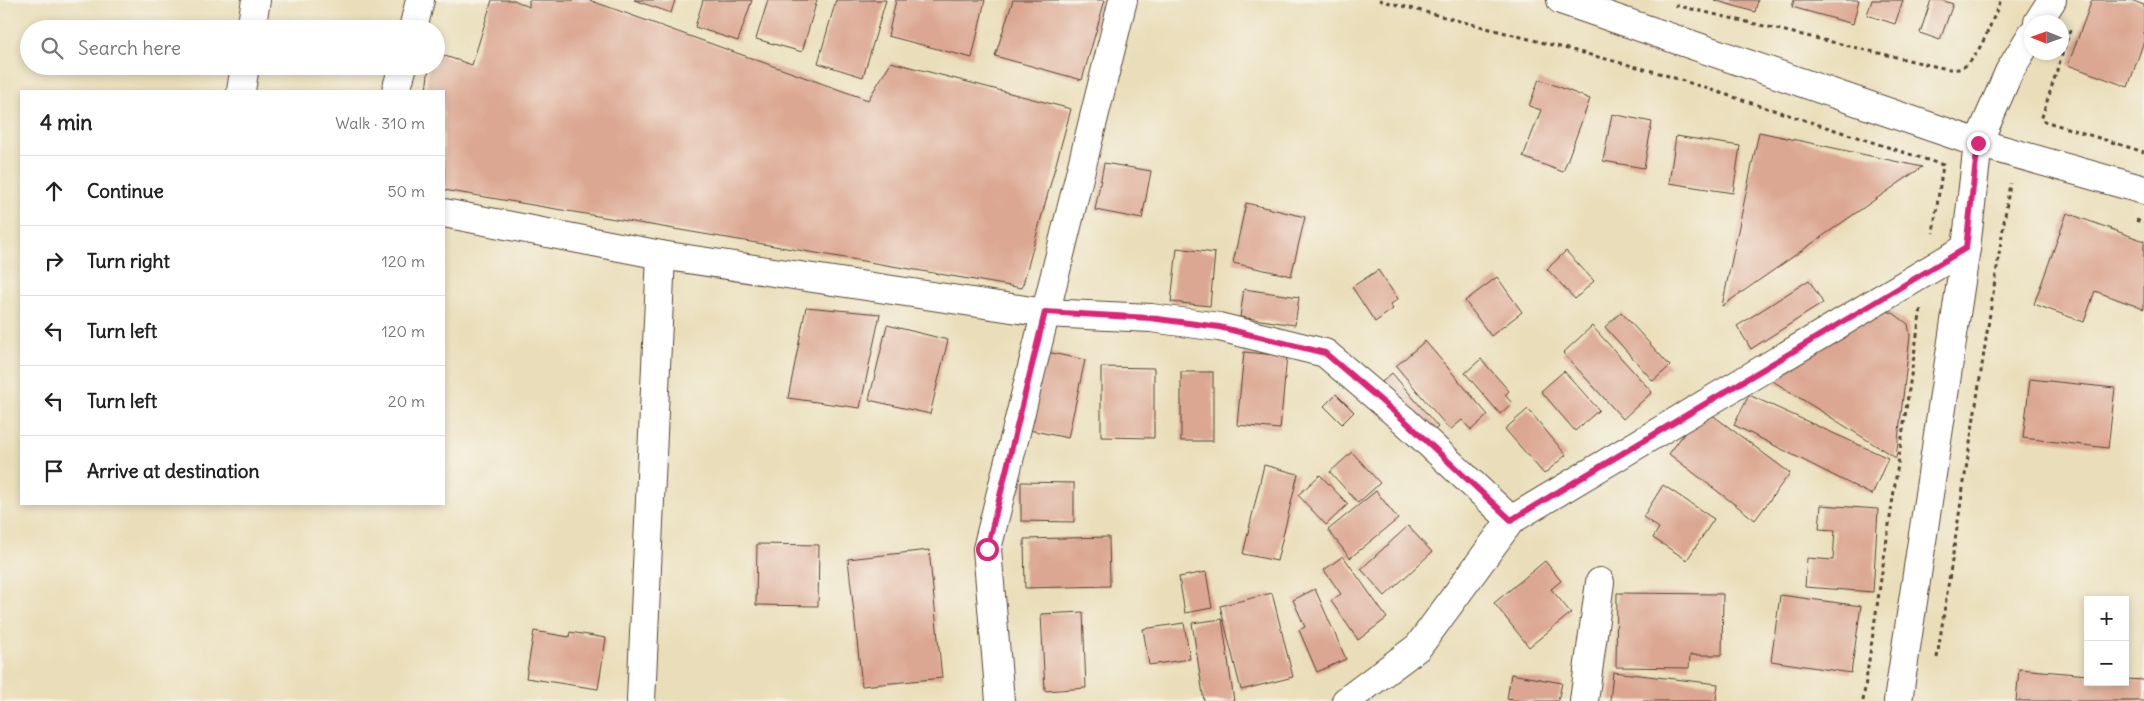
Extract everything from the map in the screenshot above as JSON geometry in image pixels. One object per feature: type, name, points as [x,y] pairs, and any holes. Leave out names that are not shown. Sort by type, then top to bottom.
[{"type":"street","points":[[253,20],[256,0]]},
{"type":"street","points":[[415,20],[420,0]]},
{"type":"street","points":[[1000,701],[987,549],[1123,0]]},
{"type":"street","points":[[1561,0],[1978,143],[2144,190]]},
{"type":"street","points":[[2042,15],[2052,0]]},
{"type":"street","points":[[1898,701],[1966,248],[1978,143],[2009,72],[2024,47]]},
{"type":"street","points":[[241,90],[244,75]]},
{"type":"street","points":[[396,90],[400,75]]},
{"type":"street","points":[[445,213],[661,255],[1045,312],[1150,318],[1219,327],[1325,353],[1405,421],[1511,520]]},
{"type":"street","points":[[1346,701],[1418,647],[1511,520],[1966,248]]},
{"type":"street","points":[[641,701],[661,255]]},
{"type":"street","points":[[1584,701],[1600,582]]},
{"type":"path","points":[[1379,0],[1656,72],[1943,165],[1933,233]]},
{"type":"path","points":[[1671,4],[1938,67],[1958,69],[1967,66],[1975,58],[2001,0]]},
{"type":"path","points":[[2071,28],[2041,120],[2144,152]]},
{"type":"path","points":[[1936,662],[2011,180]]},
{"type":"path","points":[[1863,701],[1922,302]]},
{"type":"building","points":[[492,0],[514,0],[529,7],[529,0],[589,0],[868,100],[891,62],[1071,109],[1022,288],[445,190],[445,90],[426,90],[428,75],[445,75],[445,56],[472,65]]},
{"type":"building","points":[[634,0],[675,0],[671,13]]},
{"type":"building","points":[[703,0],[752,0],[738,41],[695,27]]},
{"type":"building","points":[[768,0],[817,0],[802,52],[756,39]]},
{"type":"building","points":[[836,0],[886,0],[863,77],[818,63]]},
{"type":"building","points":[[896,0],[985,0],[972,58],[888,36]]},
{"type":"building","points":[[1013,0],[1105,0],[1082,80],[995,56]]},
{"type":"building","points":[[1714,0],[1758,0],[1755,12]]},
{"type":"building","points":[[1794,0],[1859,0],[1853,24],[1792,7]]},
{"type":"building","points":[[1872,0],[1903,0],[1895,24],[1867,15]]},
{"type":"building","points":[[1931,0],[1941,0],[1953,4],[1940,40],[1920,33]]},
{"type":"building","points":[[2092,0],[2131,0],[2144,5],[2144,41],[2128,87],[2068,65]]},
{"type":"building","points":[[1539,79],[1590,99],[1563,172],[1523,157],[1541,110],[1529,106]]},
{"type":"building","points":[[1612,114],[1652,122],[1644,168],[1603,161]]},
{"type":"building","points":[[1759,132],[1922,167],[1722,306]]},
{"type":"building","points":[[1676,136],[1740,146],[1733,193],[1669,183]]},
{"type":"building","points":[[1104,163],[1151,171],[1142,219],[1095,210]]},
{"type":"building","points":[[1246,203],[1305,217],[1291,276],[1233,263]]},
{"type":"building","points":[[2067,213],[2144,241],[2144,309],[2095,291],[2084,322],[2034,304]]},
{"type":"building","points":[[1177,248],[1215,253],[1210,306],[1171,302]]},
{"type":"building","points":[[1566,251],[1594,281],[1575,299],[1547,269]]},
{"type":"building","points":[[1378,270],[1398,299],[1390,305],[1393,309],[1375,322],[1352,287]]},
{"type":"building","points":[[1497,277],[1522,312],[1491,336],[1465,301]]},
{"type":"building","points":[[1809,280],[1823,303],[1751,349],[1737,326]]},
{"type":"building","points":[[1244,289],[1299,297],[1295,325],[1240,317]]},
{"type":"building","points":[[806,307],[880,314],[860,408],[788,398]]},
{"type":"building","points":[[1883,310],[1893,313],[1908,324],[1910,336],[1896,458],[1763,375]]},
{"type":"building","points":[[1621,312],[1670,366],[1653,381],[1605,327]]},
{"type":"building","points":[[887,325],[948,340],[930,414],[869,400]]},
{"type":"building","points":[[1592,326],[1652,392],[1623,419],[1563,353]]},
{"type":"building","points":[[1425,341],[1488,415],[1471,430],[1462,420],[1450,430],[1396,366]]},
{"type":"building","points":[[1047,352],[1085,360],[1068,438],[1029,430]]},
{"type":"building","points":[[1244,352],[1287,356],[1280,429],[1237,425]]},
{"type":"building","points":[[1481,359],[1509,391],[1505,395],[1512,403],[1500,414],[1465,373]]},
{"type":"building","points":[[1101,367],[1154,368],[1154,438],[1101,437]]},
{"type":"building","points":[[1564,371],[1599,410],[1575,431],[1541,391]]},
{"type":"building","points":[[1181,372],[1213,372],[1213,441],[1181,441]]},
{"type":"building","points":[[1392,373],[1438,427],[1427,436],[1382,382]]},
{"type":"building","points":[[2030,379],[2115,388],[2108,448],[2023,438]]},
{"type":"building","points":[[1336,394],[1354,412],[1342,424],[1324,406]]},
{"type":"building","points":[[1749,395],[1888,458],[1872,495],[1734,425]]},
{"type":"building","points":[[1703,408],[1790,473],[1755,520],[1669,454]]},
{"type":"building","points":[[1528,409],[1566,455],[1544,474],[1505,429]]},
{"type":"building","points":[[1352,452],[1380,483],[1358,503],[1330,472]]},
{"type":"building","points":[[1264,465],[1298,474],[1277,561],[1243,554]]},
{"type":"building","points":[[1320,475],[1348,504],[1326,525],[1298,495]]},
{"type":"building","points":[[1021,482],[1074,483],[1074,522],[1021,521]]},
{"type":"building","points":[[1663,485],[1714,519],[1687,560],[1653,538],[1659,528],[1643,517]]},
{"type":"building","points":[[1376,491],[1398,519],[1350,558],[1328,530]]},
{"type":"building","points":[[1821,505],[1878,509],[1873,592],[1805,587],[1807,558],[1833,560],[1835,530],[1819,529]]},
{"type":"building","points":[[1408,526],[1432,552],[1385,596],[1361,569]]},
{"type":"building","points":[[1109,537],[1110,586],[1025,588],[1024,539]]},
{"type":"building","points":[[757,544],[819,545],[818,606],[756,605]]},
{"type":"building","points":[[929,550],[942,678],[862,686],[848,559]]},
{"type":"building","points":[[1343,556],[1387,618],[1358,640],[1331,601],[1341,594],[1324,570]]},
{"type":"building","points":[[1545,561],[1561,581],[1551,589],[1571,613],[1529,647],[1494,603]]},
{"type":"building","points":[[1206,572],[1212,608],[1185,613],[1179,577]]},
{"type":"building","points":[[1315,589],[1346,659],[1317,672],[1299,630],[1305,627],[1293,600]]},
{"type":"building","points":[[1272,593],[1293,677],[1241,690],[1220,606]]},
{"type":"building","points":[[1617,593],[1723,594],[1722,655],[1690,655],[1689,668],[1616,667]]},
{"type":"building","points":[[1780,595],[1861,606],[1851,673],[1771,661]]},
{"type":"building","points":[[1083,612],[1086,688],[1045,691],[1041,614]]},
{"type":"building","points":[[1222,619],[1234,701],[1204,701],[1192,623]]},
{"type":"building","points":[[1184,623],[1190,659],[1149,665],[1143,629]]},
{"type":"building","points":[[534,631],[569,637],[570,632],[606,638],[598,689],[526,678]]},
{"type":"building","points":[[2019,669],[2084,675],[2084,686],[2129,686],[2129,679],[2144,680],[2144,701],[2016,701]]},
{"type":"building","points":[[1613,672],[1718,684],[1716,701],[1610,701]]},
{"type":"building","points":[[1511,674],[1562,683],[1558,701],[1507,699]]},
{"type":"route","points":[[987,549],[1045,312],[1150,318],[1219,327],[1325,353],[1405,421],[1511,520],[1966,248],[1978,143]]}]
